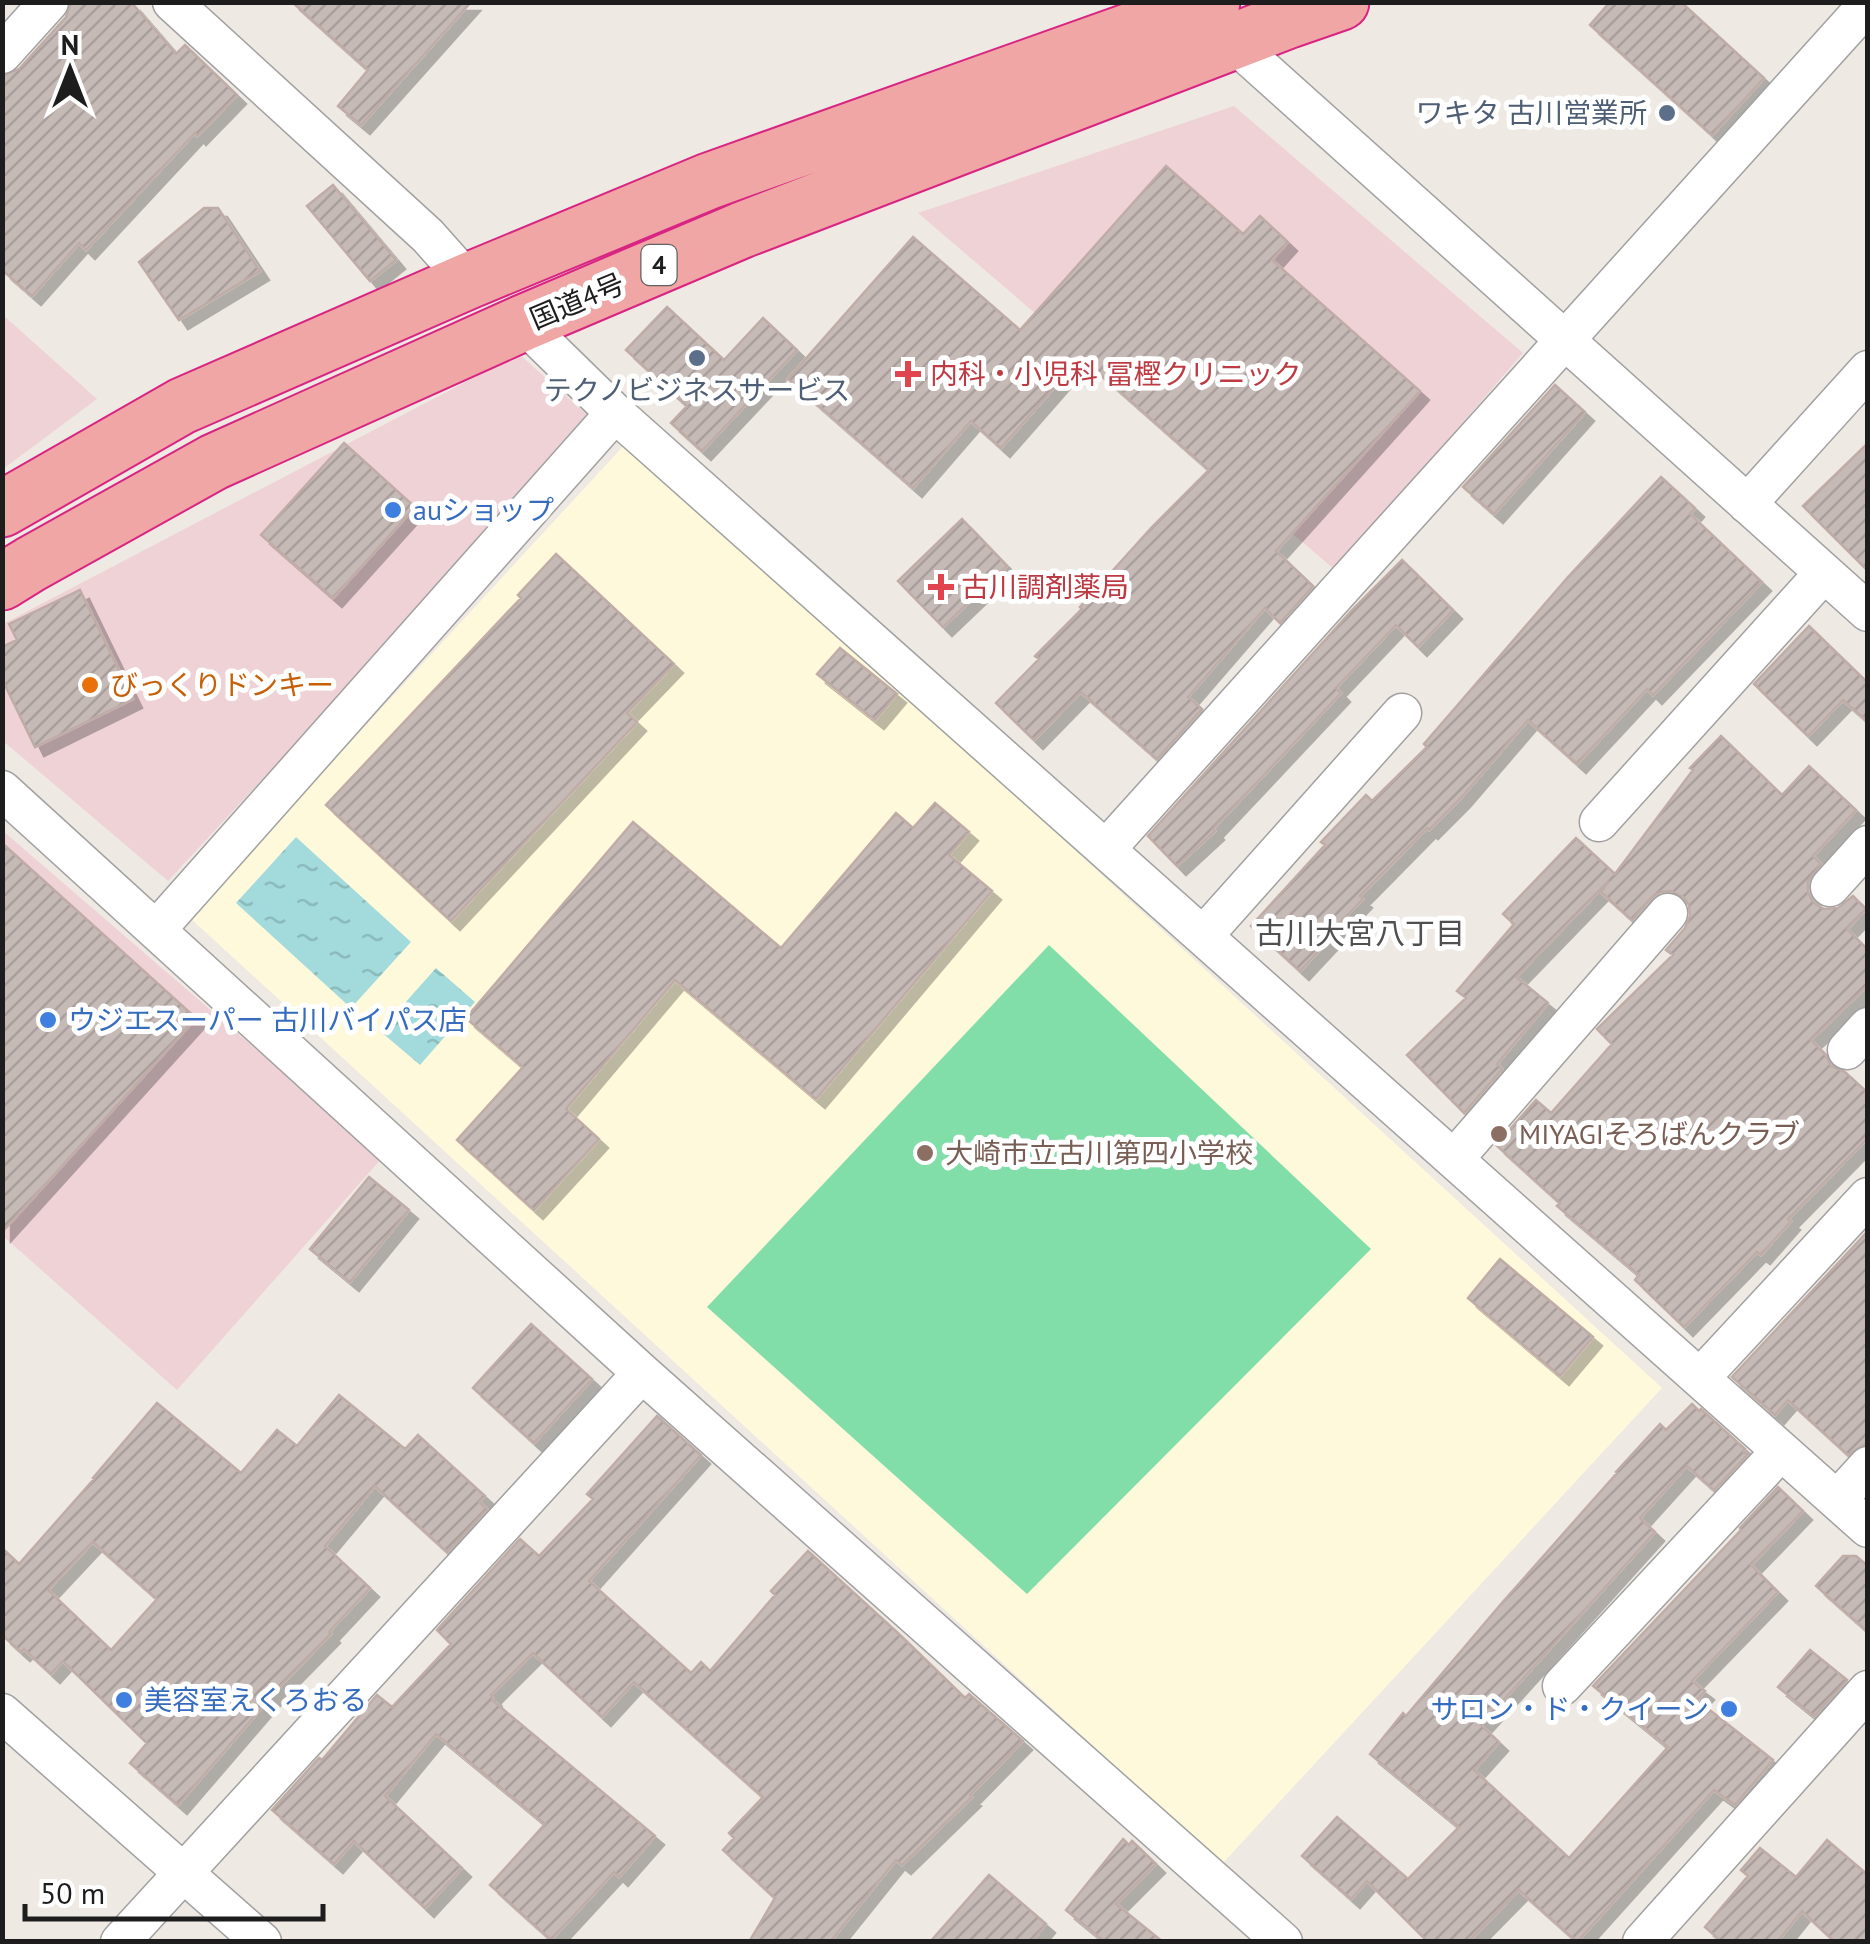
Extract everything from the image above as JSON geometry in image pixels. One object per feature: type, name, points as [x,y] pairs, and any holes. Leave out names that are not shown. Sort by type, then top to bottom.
[{"type":"highway","name":"国道4号","points":[[2,509],[182,406],[468,280],[709,181],[1207,14],[1290,20],[1341,2]]},
{"type":"highway","name":"国道4号","points":[[2,582],[214,462],[742,230],[1207,14]]},
{"type":"street","points":[[2,54],[50,2]]},
{"type":"street","points":[[172,2],[428,236],[468,280]]},
{"type":"street","points":[[1106,849],[1868,4]]},
{"type":"street","points":[[1207,14],[1868,612]]},
{"type":"street","points":[[523,324],[615,413],[1868,1528]]},
{"type":"street","points":[[1747,504],[1868,370]]},
{"type":"street","points":[[156,930],[615,413]]},
{"type":"street","points":[[1600,822],[1824,573]]},
{"type":"street","points":[[1203,936],[1402,713]]},
{"type":"street","points":[[2,790],[642,1373],[1282,1942]]},
{"type":"street","points":[[1830,887],[1868,845]]},
{"type":"street","points":[[1454,1159],[1668,913]]},
{"type":"street","points":[[1700,1378],[1868,1197]]},
{"type":"street","points":[[120,1942],[642,1373]]},
{"type":"street","points":[[1562,1686],[1781,1451]]},
{"type":"street","points":[[1836,1500],[1868,1466]]},
{"type":"street","points":[[1642,1942],[1868,1690]]},
{"type":"street","points":[[2,1713],[262,1942]]},
{"type":"shaded area","points":[[1234,106],[1523,353],[1335,570],[918,213]]},
{"type":"shaded area","points":[[3,315],[97,399],[3,469]]},
{"type":"shaded area","points":[[519,354],[594,421],[168,881],[3,741],[3,624]]},
{"type":"shaded area","name":"大崎市立古川第四小学校","points":[[628,441],[1662,1388],[1222,1864],[189,917]]},
{"type":"shaded area","points":[[3,831],[382,1158],[177,1390],[3,1236]]},
{"type":"green space","points":[[1049,945],[1371,1249],[1027,1594],[707,1307]]},
{"type":"water","points":[[296,837],[411,942],[351,1008],[236,903]]},
{"type":"water","points":[[436,968],[475,1002],[420,1065],[380,1031]]},
{"type":"building","points":[[71,2],[131,2],[176,54],[185,45],[237,95],[197,136],[195,133],[86,250],[79,243],[32,296],[2,270],[2,76],[19,69],[66,17]]},
{"type":"building","points":[[292,2],[471,2],[361,125],[338,106],[368,70]]},
{"type":"building","points":[[1610,2],[1681,2],[1764,78],[1712,135],[1590,25]]},
{"type":"building","points":[[1166,166],[1243,234],[1260,216],[1288,242],[1272,260],[1420,391],[1276,551],[1313,586],[1280,623],[1265,608],[1188,697],[1202,709],[1157,759],[1081,692],[1034,740],[996,703],[1152,527],[1209,470],[1081,357],[1001,448],[971,421],[913,488],[788,379],[913,237],[1020,330]]},
{"type":"building","points":[[333,185],[396,260],[370,281],[307,206]]},
{"type":"building","points":[[204,208],[218,208],[260,271],[179,320],[139,262]]},
{"type":"building","points":[[667,307],[724,360],[763,318],[797,350],[702,451],[671,423],[687,406],[626,350]]},
{"type":"building","points":[[1555,385],[1585,412],[1494,514],[1463,487]]},
{"type":"building","points":[[344,443],[415,507],[333,598],[261,535]]},
{"type":"building","points":[[1868,443],[1868,571],[1803,506]]},
{"type":"building","points":[[1661,477],[1695,508],[1690,514],[1762,582],[1653,695],[1647,689],[1577,764],[1528,720],[1461,798],[1360,896],[1363,899],[1300,971],[1251,926],[1366,795],[1372,801],[1427,747],[1424,744],[1568,577]]},
{"type":"building","points":[[962,519],[1007,566],[943,627],[898,581]]},
{"type":"building","points":[[556,554],[674,664],[627,713],[637,722],[451,921],[326,805],[521,598],[518,595]]},
{"type":"building","points":[[1402,560],[1453,610],[1418,647],[1396,625],[1336,688],[1341,693],[1215,831],[1177,866],[1148,836]]},
{"type":"building","points":[[80,590],[133,699],[35,747],[2,679],[2,647],[17,640],[9,624]]},
{"type":"building","points":[[1809,626],[1868,683],[1868,722],[1843,700],[1808,736],[1754,684]]},
{"type":"building","points":[[840,648],[897,694],[875,720],[817,674]]},
{"type":"building","points":[[1721,736],[1782,795],[1809,766],[1856,810],[1813,856],[1821,864],[1808,881],[1808,893],[1824,909],[1838,908],[1853,896],[1866,909],[1847,929],[1868,950],[1868,985],[1811,1040],[1831,1066],[1845,1072],[1868,1093],[1868,1138],[1788,1219],[1791,1221],[1761,1255],[1757,1252],[1684,1327],[1635,1280],[1639,1275],[1557,1206],[1560,1203],[1496,1145],[1536,1100],[1551,1113],[1612,1044],[1597,1029],[1673,955],[1666,950],[1690,916],[1683,897],[1671,891],[1660,892],[1632,920],[1601,892],[1609,881],[1516,977],[1548,1003],[1497,1064],[1502,1069],[1464,1113],[1407,1055],[1466,998],[1457,991],[1514,924],[1503,914],[1576,838],[1615,874],[1693,770],[1690,768]]},
{"type":"building","points":[[935,803],[969,832],[949,855],[992,891],[816,1099],[675,980],[566,1109],[599,1139],[534,1210],[457,1140],[523,1067],[466,1018],[633,822],[781,948],[896,813],[913,828]]},
{"type":"building","points":[[2,843],[196,1018],[2,1232]]},
{"type":"building","points":[[369,1177],[409,1210],[350,1282],[310,1249]]},
{"type":"building","points":[[1868,1231],[1868,1442],[1848,1455],[1788,1400],[1775,1415],[1732,1377]]},
{"type":"building","points":[[1500,1259],[1593,1337],[1560,1376],[1468,1298]]},
{"type":"building","points":[[531,1324],[592,1379],[534,1443],[473,1388]]},
{"type":"building","points":[[339,1395],[405,1449],[418,1435],[485,1496],[479,1502],[487,1509],[447,1552],[375,1486],[325,1546],[370,1588],[178,1805],[130,1763],[147,1743],[63,1661],[51,1674],[2,1635],[2,1548],[19,1564],[157,1403],[241,1473],[277,1430],[297,1446]],"holes":[[[93,1542],[157,1599],[111,1650],[48,1590]]]},
{"type":"building","points":[[1692,1404],[1745,1449],[1747,1455],[1714,1490],[1687,1466],[1640,1518],[1655,1532],[1481,1725],[1499,1742],[1474,1770],[1569,1858],[1668,1747],[1593,1686],[1778,1487],[1803,1511],[1751,1565],[1778,1592],[1692,1681],[1705,1691],[1697,1700],[1773,1760],[1735,1805],[1714,1790],[1577,1942],[1519,1890],[1468,1942],[1428,1942],[1367,1881],[1351,1899],[1302,1856],[1337,1817],[1408,1879],[1459,1827],[1370,1754],[1660,1424],[1666,1430]]},
{"type":"building","points":[[657,1416],[701,1455],[589,1581],[691,1673],[701,1662],[710,1671],[775,1595],[771,1591],[808,1551],[965,1698],[969,1694],[1023,1741],[902,1865],[896,1860],[830,1942],[749,1942],[775,1898],[723,1850],[734,1838],[729,1833],[763,1797],[634,1682],[602,1717],[533,1653],[491,1695],[492,1700],[655,1836],[619,1877],[614,1872],[551,1940],[490,1885],[545,1824],[436,1734],[385,1796],[462,1868],[425,1908],[354,1841],[334,1864],[272,1810],[319,1758],[322,1760],[377,1695],[392,1707],[451,1644],[437,1630],[520,1539],[539,1556],[593,1499],[587,1494]]},
{"type":"building","points":[[1843,1556],[1856,1556],[1868,1566],[1868,1632],[1816,1586]]},
{"type":"building","points":[[1810,1650],[1847,1680],[1814,1716],[1778,1687]]},
{"type":"building","points":[[1123,1839],[1129,1845],[1132,1841],[1156,1864],[1116,1904],[1163,1942],[1105,1942],[1066,1910]]},
{"type":"building","points":[[1827,1840],[1868,1875],[1868,1942],[1835,1942],[1802,1911],[1777,1942],[1722,1942],[1705,1927],[1748,1876],[1741,1870],[1760,1848],[1796,1877]]},
{"type":"building","points":[[989,1875],[1046,1924],[1031,1942],[930,1942]]},
{"type":"place","name":"ワキタ 古川営業所","points":[[1667,113]]},
{"type":"place","name":"テクノビジネスサービス","points":[[697,358]]},
{"type":"place","name":"内科・小児科 冨樫クリニック","points":[[908,374]]},
{"type":"place","name":"auショップ","points":[[393,510]]},
{"type":"place","name":"古川調剤薬局","points":[[941,587]]},
{"type":"place","name":"びっくりドンキー","points":[[90,685]]},
{"type":"place","name":"ウジエスーパー 古川バイパス店","points":[[48,1020]]},
{"type":"place","name":"MIYAGIそろばんクラブ","points":[[1499,1134]]},
{"type":"place","name":"大崎市立古川第四小学校","points":[[925,1153]]},
{"type":"place","name":"美容室えくろおる","points":[[124,1700]]},
{"type":"place","name":"サロン・ド・クイーン","points":[[1729,1709]]},
{"type":"district","name":"古川大宮八丁目","points":[[1360,934]]}]
